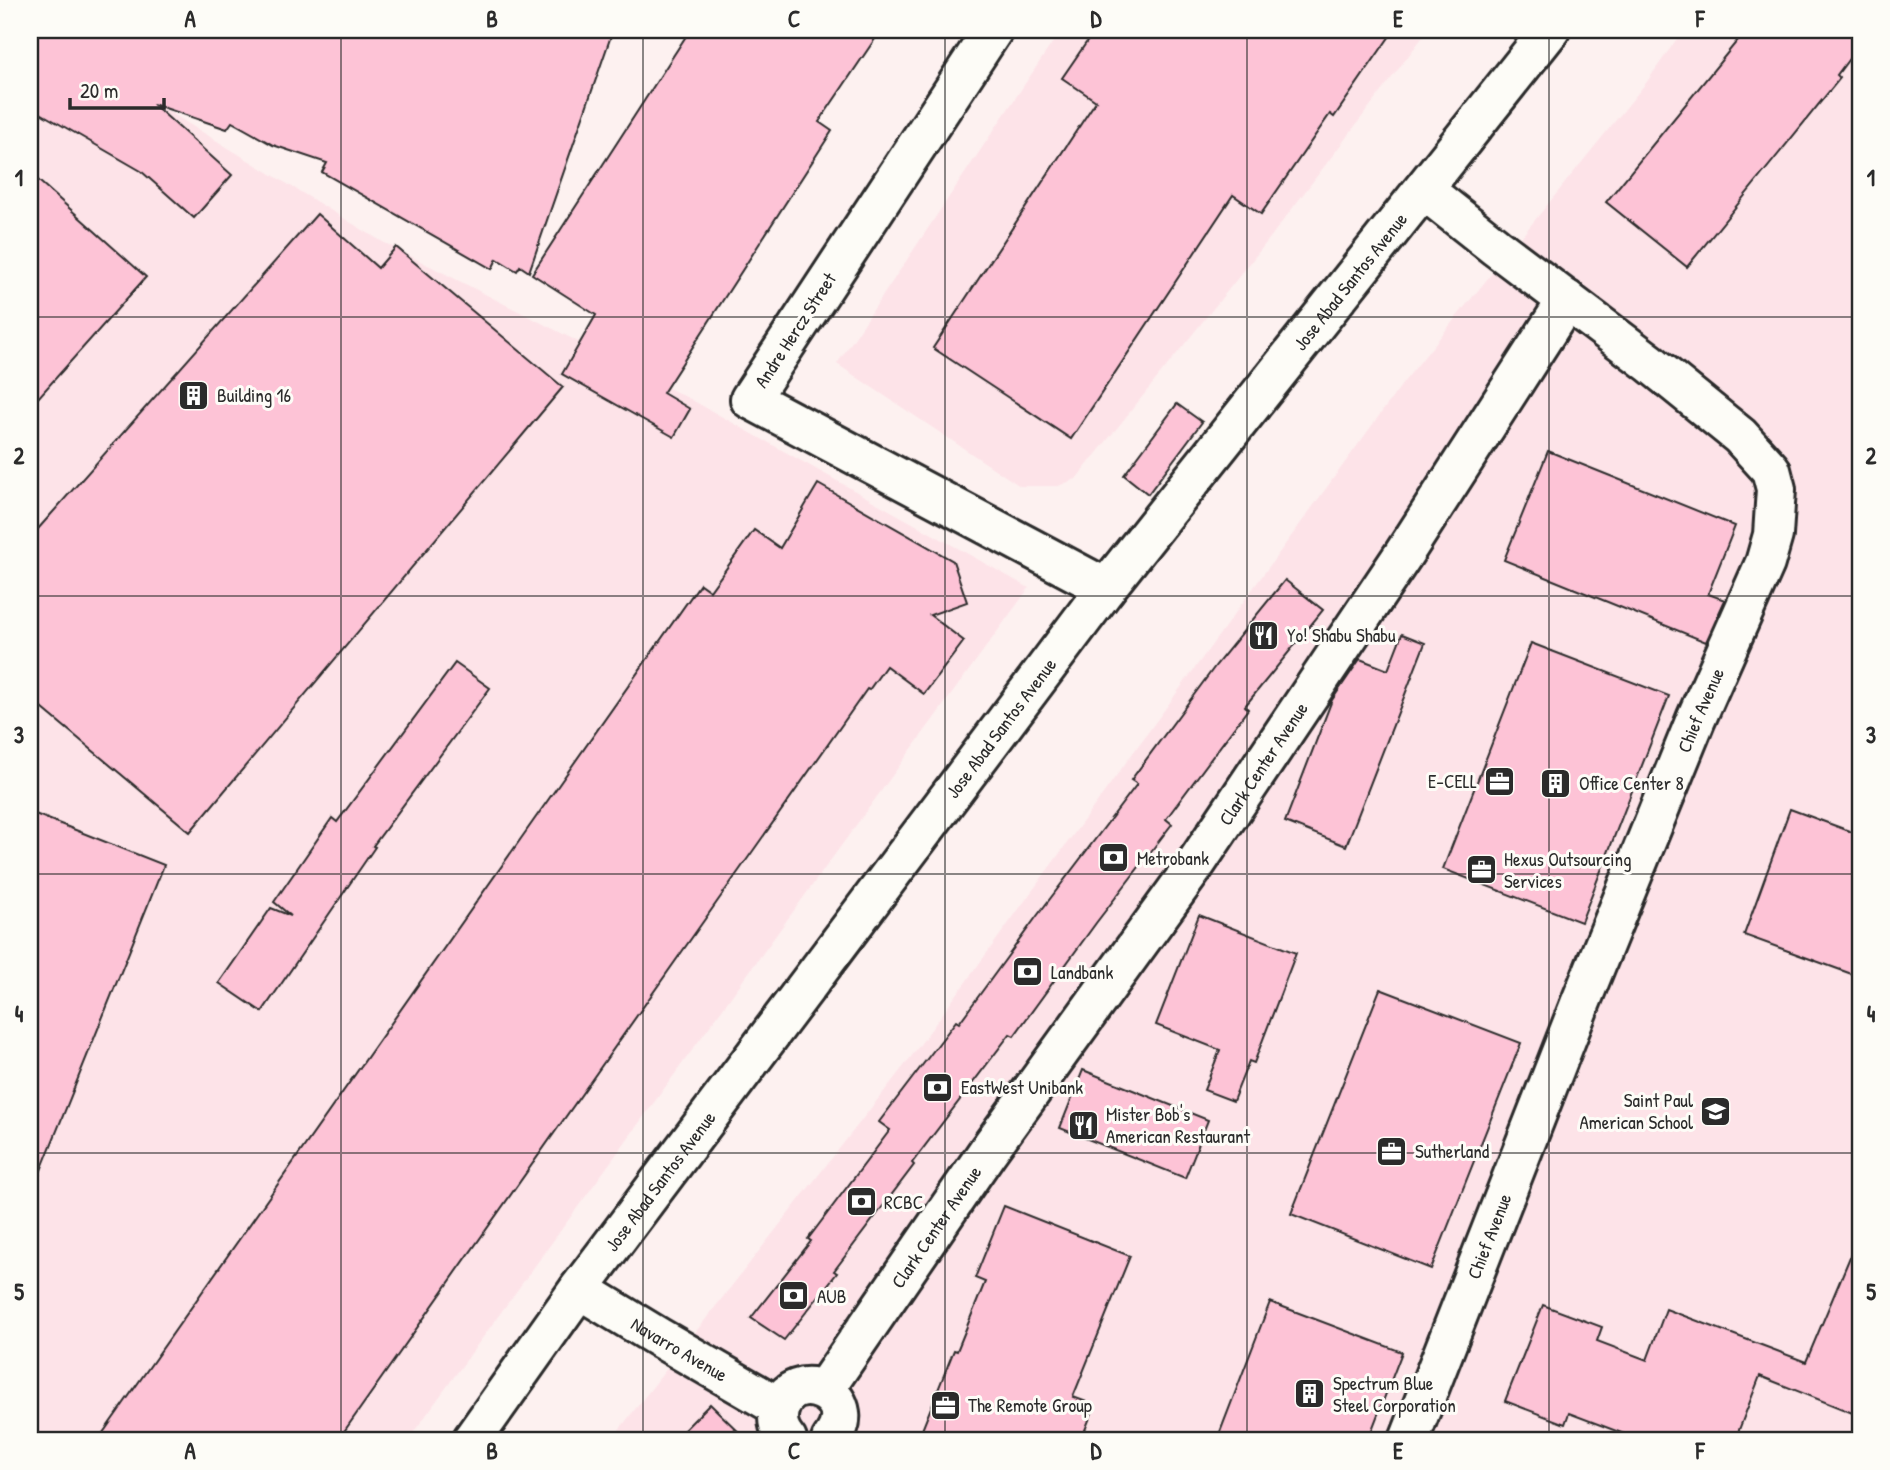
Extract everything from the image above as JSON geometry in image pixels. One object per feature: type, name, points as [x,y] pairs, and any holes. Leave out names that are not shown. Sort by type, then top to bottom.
[{"type":"street","name":"Andre Hercz Street","points":[[993,30],[750,399],[1106,588]]},
{"type":"street","name":"Jose Abad Santos Avenue","points":[[472,1440],[579,1289],[1106,588],[1550,30]]},
{"type":"street","name":"Chief Avenue","points":[[1409,1440],[1585,992],[1696,719],[1765,563],[1773,535],[1776,489],[1771,470],[1740,436],[1650,363],[1423,190]]},
{"type":"street","name":"Clark Center Avenue","points":[[824,1390],[988,1151],[1193,868],[1403,555],[1567,300]]},
{"type":"street","name":"Navarro Avenue","points":[[579,1289],[658,1337],[783,1424]]},
{"type":"street","points":[[783,1424],[785,1398],[802,1387],[813,1387],[832,1396],[841,1413],[838,1438]]},
{"type":"shaded area","points":[[30,30],[35,30],[381,241],[692,400],[1029,588],[408,1440],[30,1440]]},
{"type":"shaded area","points":[[1061,30],[1428,30],[1266,243],[1076,479],[1058,486],[1020,486],[837,364]]},
{"type":"shaded area","points":[[1683,30],[1860,30],[1860,1440],[611,1440],[911,1057],[1403,383],[1646,83]]},
{"type":"building","points":[[30,30],[613,30],[529,272],[520,266],[517,271],[497,259],[492,269],[322,172],[327,163],[273,145],[232,122],[227,129],[153,104],[232,175],[194,218],[141,171],[30,107]]},
{"type":"building","points":[[690,30],[881,30],[819,122],[832,131],[663,393],[690,409],[674,437],[562,374],[596,315],[532,274]]},
{"type":"building","points":[[1095,30],[1394,30],[1334,117],[1330,114],[1261,214],[1233,195],[1071,439],[933,348],[1096,101],[1062,78]]},
{"type":"building","points":[[1746,30],[1860,30],[1860,44],[1837,75],[1840,78],[1687,267],[1606,202]]},
{"type":"building","points":[[30,173],[146,277],[30,407]]},
{"type":"building","points":[[317,214],[378,268],[396,247],[563,387],[190,832],[30,698],[30,538]]},
{"type":"building","points":[[1177,404],[1202,422],[1148,494],[1124,475]]},
{"type":"building","points":[[1548,451],[1735,526],[1708,594],[1725,600],[1706,642],[1504,560]]},
{"type":"building","points":[[818,484],[953,561],[967,602],[930,615],[964,641],[924,694],[886,666],[869,690],[867,689],[338,1440],[98,1440],[700,584],[710,591],[754,530],[780,548]]},
{"type":"building","points":[[1285,580],[1323,610],[1245,706],[1248,709],[1166,819],[1172,824],[1014,1036],[1010,1034],[912,1163],[914,1165],[834,1271],[837,1273],[784,1340],[751,1318],[811,1241],[808,1239],[890,1130],[879,1122],[956,1021],[959,1023],[1137,784],[1131,780],[1216,665]]},
{"type":"building","points":[[1402,634],[1425,643],[1346,846],[1285,822],[1332,700],[1360,659],[1388,670]]},
{"type":"building","name":"Office Center 8","points":[[1531,643],[1669,696],[1581,922],[1443,869]]},
{"type":"building","points":[[455,663],[490,688],[373,846],[375,847],[262,1012],[219,983],[271,908],[291,916],[274,902],[332,818],[337,822]]},
{"type":"building","points":[[1790,809],[1860,835],[1860,977],[1744,935]]},
{"type":"building","points":[[30,812],[164,865],[31,1195],[30,1195]]},
{"type":"building","points":[[1199,915],[1296,953],[1254,1063],[1249,1061],[1233,1101],[1204,1090],[1220,1050],[1156,1025]]},
{"type":"building","points":[[1380,989],[1521,1043],[1431,1269],[1291,1214]]},
{"type":"building","points":[[1083,1070],[1208,1120],[1185,1178],[1060,1128]]},
{"type":"building","points":[[1004,1206],[1130,1256],[1073,1397],[1095,1405],[1081,1440],[918,1440],[985,1282],[975,1278]]},
{"type":"building","points":[[1860,1233],[1860,1416],[1760,1376],[1735,1440],[1640,1440],[1569,1413],[1565,1424],[1505,1401],[1543,1305],[1602,1327],[1597,1341],[1647,1360],[1666,1309],[1806,1362]]},
{"type":"building","name":"Spectrum Blue Steel Corporation","points":[[1270,1302],[1402,1352],[1368,1440],[1217,1440]]},
{"type":"building","points":[[710,1404],[747,1440],[674,1440]]},
{"type":"place","name":"Building 16","points":[[194,395]]},
{"type":"place","name":"Yo! Shabu Shabu","points":[[1264,635]]},
{"type":"place","name":"E-CELL","points":[[1500,781]]},
{"type":"place","name":"Office Center 8","points":[[1556,783]]},
{"type":"place","name":"Metrobank","points":[[1114,858]]},
{"type":"place","name":"Hexus Outsourcing Services","points":[[1481,870]]},
{"type":"place","name":"Landbank","points":[[1028,972]]},
{"type":"place","name":"EastWest Unibank","points":[[938,1087]]},
{"type":"place","name":"Saint Paul American School","points":[[1716,1111]]},
{"type":"place","name":"Mister Bob's American Restaurant","points":[[1083,1125]]},
{"type":"place","name":"Sutherland","points":[[1392,1151]]},
{"type":"place","name":"RCBC","points":[[861,1202]]},
{"type":"place","name":"AUB","points":[[794,1296]]},
{"type":"place","name":"Spectrum Blue Steel Corporation","points":[[1310,1394]]},
{"type":"place","name":"The Remote Group","points":[[945,1405]]}]
